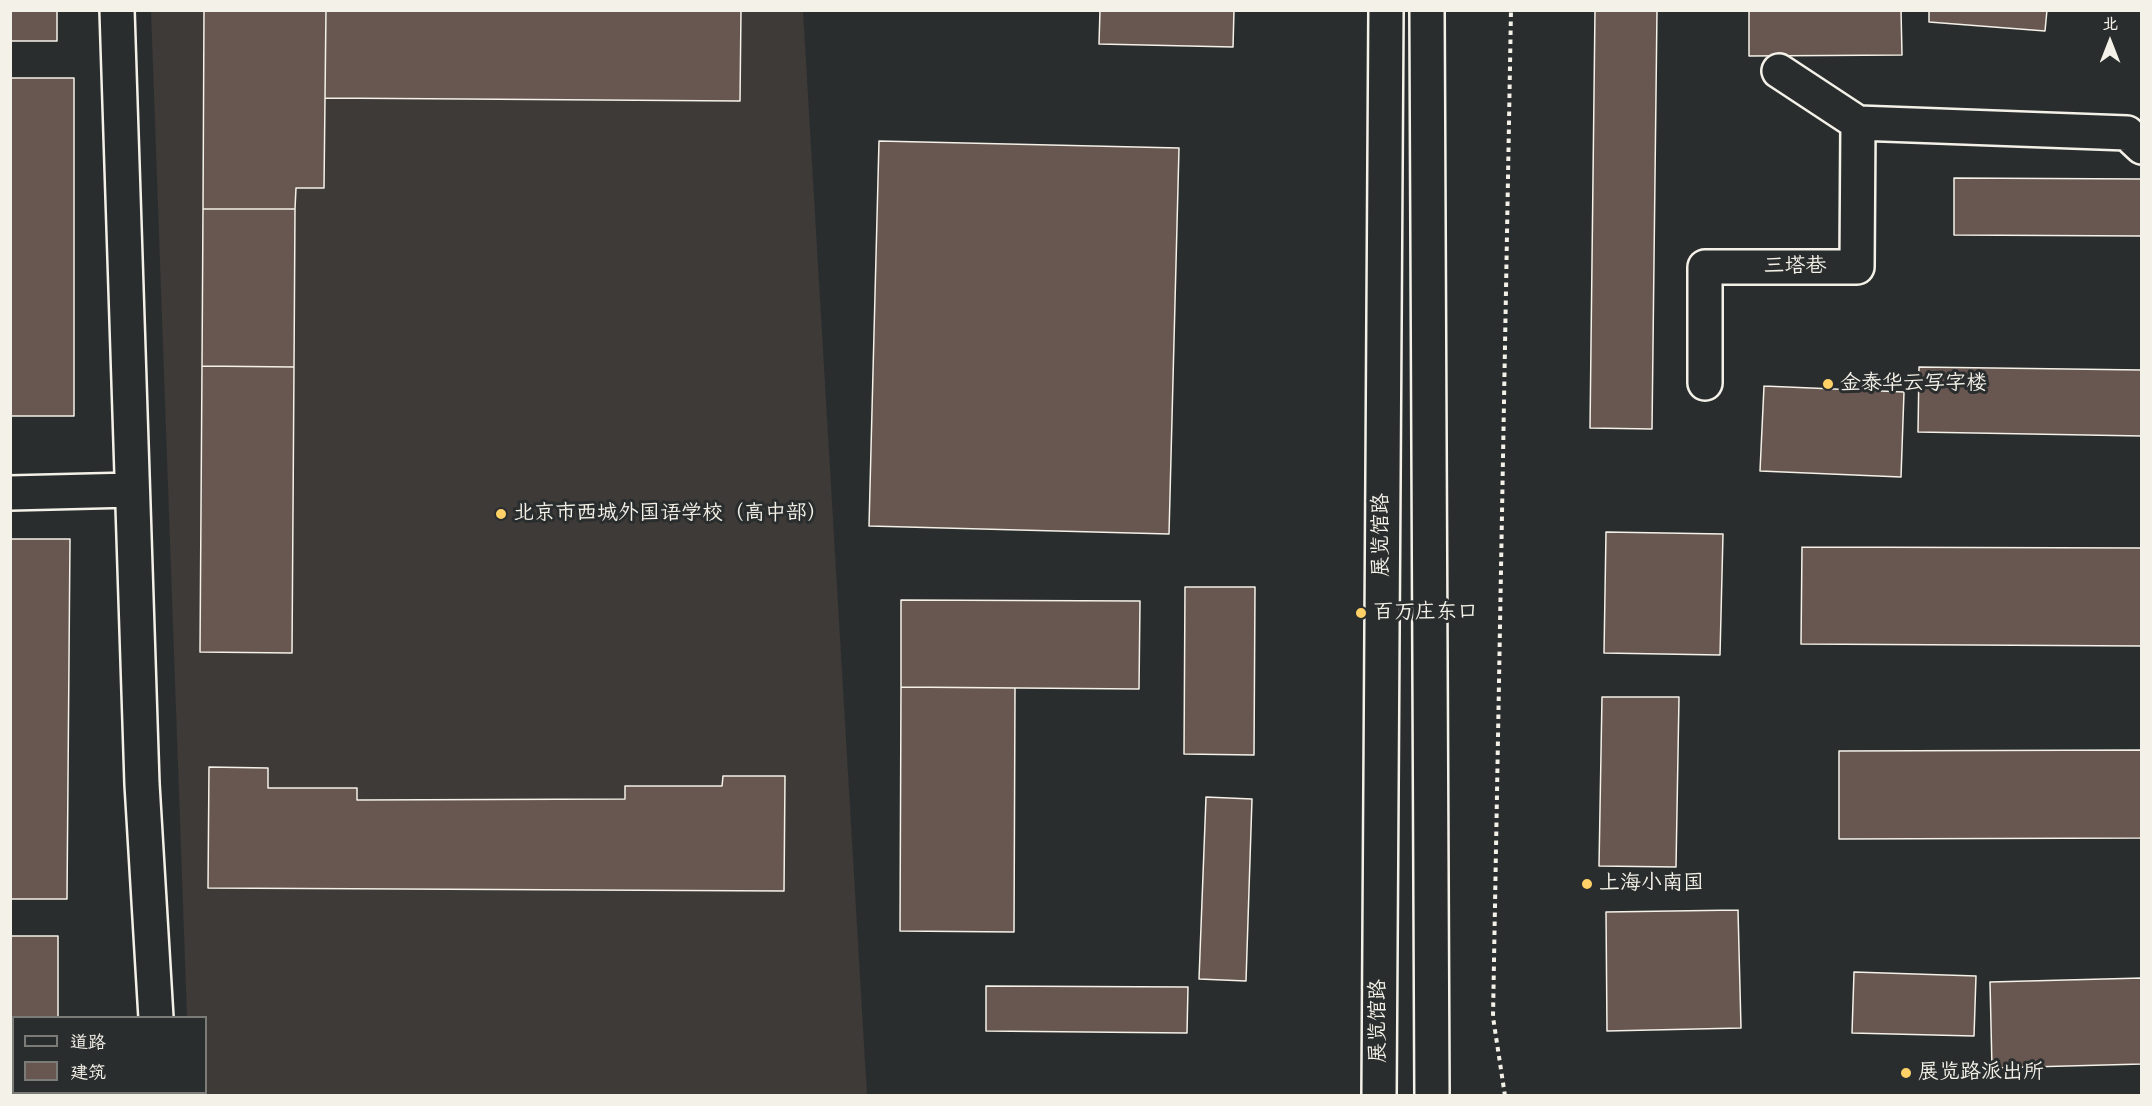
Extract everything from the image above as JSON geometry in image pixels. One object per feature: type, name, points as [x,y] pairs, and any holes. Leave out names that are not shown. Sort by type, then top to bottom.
[{"type":"main road","points":[[117,10],[142,784],[156,1016]]},
{"type":"main road","name":"展览馆路","points":[[1379,1095],[1386,10]]},
{"type":"main road","points":[[1427,10],[1432,1095]]},
{"type":"main road","points":[[1779,70],[1858,123],[2127,133],[2142,147]]},
{"type":"main road","name":"三塔巷","points":[[1705,383],[1705,267],[1857,267],[1858,123]]},
{"type":"main road","points":[[10,493],[132,490]]},
{"type":"path","points":[[1505,1095],[1493,1017],[1510,10]]},
{"type":"shaded area","name":"北京市西城外国语学校（高中部）","points":[[151,11],[803,11],[867,1095],[190,1095],[207,1094],[207,1016],[187,1016]]},
{"type":"building","points":[[10,10],[57,10],[57,41],[10,41]]},
{"type":"building","points":[[204,10],[326,10],[324,188],[296,188],[295,209],[203,209]]},
{"type":"building","points":[[326,10],[741,10],[740,101],[325,98]]},
{"type":"building","points":[[1100,10],[1234,10],[1233,47],[1099,44]]},
{"type":"building","points":[[1595,10],[1657,10],[1652,429],[1590,428]]},
{"type":"building","points":[[1749,10],[1901,10],[1902,55],[1749,56]]},
{"type":"building","points":[[1929,10],[2047,10],[2045,31],[1929,22]]},
{"type":"building","points":[[10,78],[74,78],[74,416],[10,416]]},
{"type":"building","points":[[879,141],[1179,148],[1169,534],[869,526]]},
{"type":"building","points":[[1954,178],[2142,179],[2142,236],[1954,235]]},
{"type":"building","points":[[203,209],[295,209],[294,367],[202,366]]},
{"type":"building","points":[[202,366],[294,367],[292,653],[200,652]]},
{"type":"building","points":[[1919,367],[2142,370],[2142,436],[1918,432]]},
{"type":"building","points":[[1764,386],[1904,392],[1901,477],[1760,471]]},
{"type":"building","points":[[1606,532],[1723,534],[1720,655],[1604,653]]},
{"type":"building","points":[[10,539],[70,539],[67,899],[10,899]]},
{"type":"building","points":[[1802,547],[2142,548],[2142,646],[1801,644]]},
{"type":"building","points":[[1185,587],[1255,587],[1254,755],[1184,754]]},
{"type":"building","points":[[901,600],[1140,601],[1139,689],[901,687]]},
{"type":"building","points":[[901,687],[1015,688],[1014,932],[900,931]]},
{"type":"building","points":[[1602,697],[1679,697],[1676,867],[1599,866]]},
{"type":"building","points":[[2142,750],[2142,838],[1839,839],[1839,751]]},
{"type":"building","points":[[209,767],[268,768],[268,788],[357,788],[357,800],[625,799],[625,786],[722,786],[723,776],[785,776],[784,891],[208,888]]},
{"type":"building","points":[[1206,797],[1252,799],[1246,981],[1199,979]]},
{"type":"building","points":[[1738,910],[1741,1028],[1607,1031],[1606,912]]},
{"type":"building","points":[[10,936],[58,936],[58,1016],[12,1016],[12,1039],[10,1039]]},
{"type":"building","points":[[1854,972],[1976,976],[1974,1036],[1852,1033]]},
{"type":"building","points":[[2142,978],[2142,1064],[1992,1068],[1990,982]]},
{"type":"building","points":[[986,986],[1188,987],[1187,1033],[986,1031]]},
{"type":"place","name":"金泰华云写字楼","points":[[1828,384]]},
{"type":"place","name":"北京市西城外国语学校（高中部）","points":[[501,514]]},
{"type":"place","name":"百万庄东口","points":[[1361,613]]},
{"type":"place","name":"上海小南国","points":[[1587,884]]},
{"type":"place","name":"展览路派出所","points":[[1906,1073]]}]
